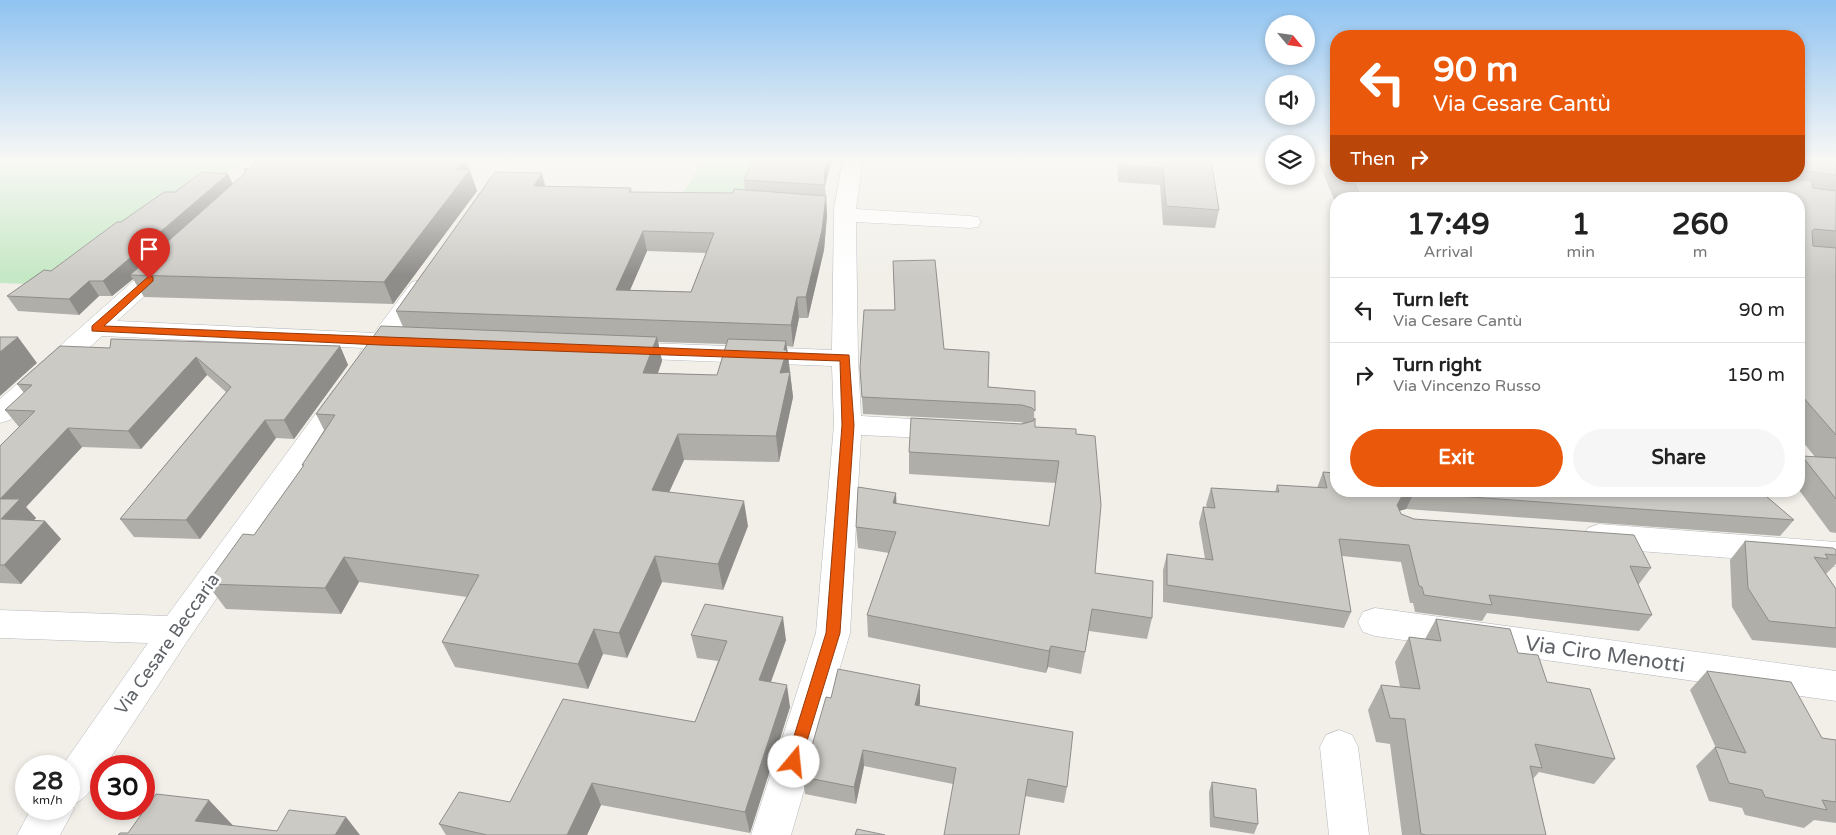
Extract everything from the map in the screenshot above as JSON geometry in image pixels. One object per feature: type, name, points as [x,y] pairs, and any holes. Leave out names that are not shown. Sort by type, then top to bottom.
[{"type":"street","points":[[771,835],[833,633],[848,425],[839,210],[842,198]]},
{"type":"street","points":[[839,210],[970,222]]},
{"type":"street","points":[[0,414],[180,250]]},
{"type":"street","name":"Via Cesare Beccaria","points":[[80,772],[176,630],[437,263]]},
{"type":"street","points":[[95,328],[430,343]]},
{"type":"street","points":[[598,349],[845,358]]},
{"type":"street","points":[[848,425],[972,432]]},
{"type":"street","points":[[1572,534],[1836,554]]},
{"type":"street","name":"Via Ciro Menotti","points":[[1374,622],[1836,686]]},
{"type":"street","points":[[0,624],[176,630]]},
{"type":"street","points":[[1339,747],[1349,835]]},
{"type":"street","points":[[36,835],[46,820]]},
{"type":"green space","points":[[0,198],[188,198],[55,285],[0,283]]},
{"type":"building","points":[[155,198],[200,198],[103,281],[89,281],[69,299],[7,296],[44,270],[51,271],[117,222],[121,222]]},
{"type":"building","points":[[217,198],[449,198],[384,282],[130,275]]},
{"type":"building","points":[[477,198],[826,198],[822,230],[806,297],[797,297],[791,325],[396,311]],"holes":[[[643,231],[714,233],[691,292],[616,290]]]},
{"type":"building","points":[[1165,198],[1217,198],[1219,210],[1166,206]]},
{"type":"building","points":[[1805,198],[1836,198],[1836,231],[1814,229],[1812,231],[1813,246],[1836,248],[1836,435],[1805,399]]},
{"type":"building","points":[[935,260],[944,349],[989,352],[988,387],[1035,391],[1035,411],[1022,405],[862,397],[860,368],[864,310],[895,310],[893,261]]},
{"type":"building","points":[[381,326],[657,337],[643,373],[717,375],[728,339],[786,341],[784,350],[787,350],[780,373],[790,372],[776,436],[678,434],[652,490],[744,501],[718,564],[655,556],[619,633],[594,629],[578,664],[442,642],[479,575],[344,557],[325,588],[207,584],[243,534],[254,535],[304,465],[302,465],[335,415],[316,414]]},
{"type":"building","points":[[0,337],[18,337],[0,352]]},
{"type":"building","points":[[111,339],[340,346],[284,420],[265,420],[186,520],[120,519],[231,387],[196,357],[128,431],[68,428],[0,499],[0,446],[35,411],[5,410],[32,385],[17,384],[60,346],[110,348]]},
{"type":"building","points":[[911,418],[1022,424],[1033,421],[1035,418],[1035,427],[1076,429],[1076,434],[1095,436],[1101,505],[1095,573],[1153,581],[1152,618],[1092,609],[1085,652],[1051,646],[1049,651],[867,615],[896,532],[856,527],[858,487],[896,493],[893,503],[1049,526],[1059,461],[909,452]]},
{"type":"building","points":[[1805,456],[1836,458],[1836,499],[1805,460]]},
{"type":"building","points":[[1323,472],[1330,473],[1330,497],[1401,497],[1397,505],[1401,514],[1414,519],[1634,535],[1651,568],[1630,566],[1652,615],[1489,595],[1492,605],[1424,595],[1422,587],[1419,586],[1409,545],[1339,539],[1351,612],[1167,585],[1167,554],[1213,560],[1203,507],[1215,508],[1211,488],[1279,492],[1277,485],[1327,488]]},
{"type":"building","points":[[1470,497],[1767,497],[1794,520]]},
{"type":"building","points":[[0,499],[20,499],[1,519],[45,521],[4,565],[0,565]]},
{"type":"building","points":[[1745,541],[1833,548],[1836,550],[1836,555],[1825,554],[1828,559],[1814,557],[1836,589],[1836,628],[1769,621],[1748,588]]},
{"type":"building","points":[[705,604],[783,617],[759,680],[787,685],[745,812],[592,783],[567,835],[487,835],[439,824],[459,792],[510,802],[563,699],[695,722],[727,641],[691,635]]},
{"type":"building","points":[[1436,619],[1510,629],[1518,653],[1538,655],[1547,682],[1590,689],[1615,759],[1535,744],[1542,768],[1530,766],[1546,835],[1421,834],[1405,719],[1390,718],[1381,685],[1420,689],[1409,637],[1441,641]]},
{"type":"building","points":[[838,669],[920,685],[915,705],[1073,732],[1067,787],[1028,779],[1019,835],[944,835],[956,768],[863,750],[854,787],[803,777],[826,697],[831,698]]},
{"type":"building","points":[[1707,671],[1791,682],[1822,738],[1836,740],[1836,802],[1822,800],[1827,810],[1765,797],[1762,790],[1729,783],[1715,747],[1746,753]]},
{"type":"building","points":[[1212,782],[1256,789],[1258,824],[1214,817]]},
{"type":"building","points":[[155,795],[209,800],[195,821],[277,831],[289,810],[346,817],[335,835],[118,835],[120,833],[128,833],[137,820],[155,820]]},
{"type":"building","points":[[857,829],[885,835],[855,835]]},
{"type":"route","points":[[149,279],[95,328],[380,341],[845,358],[848,425],[833,633],[794,762]]}]
